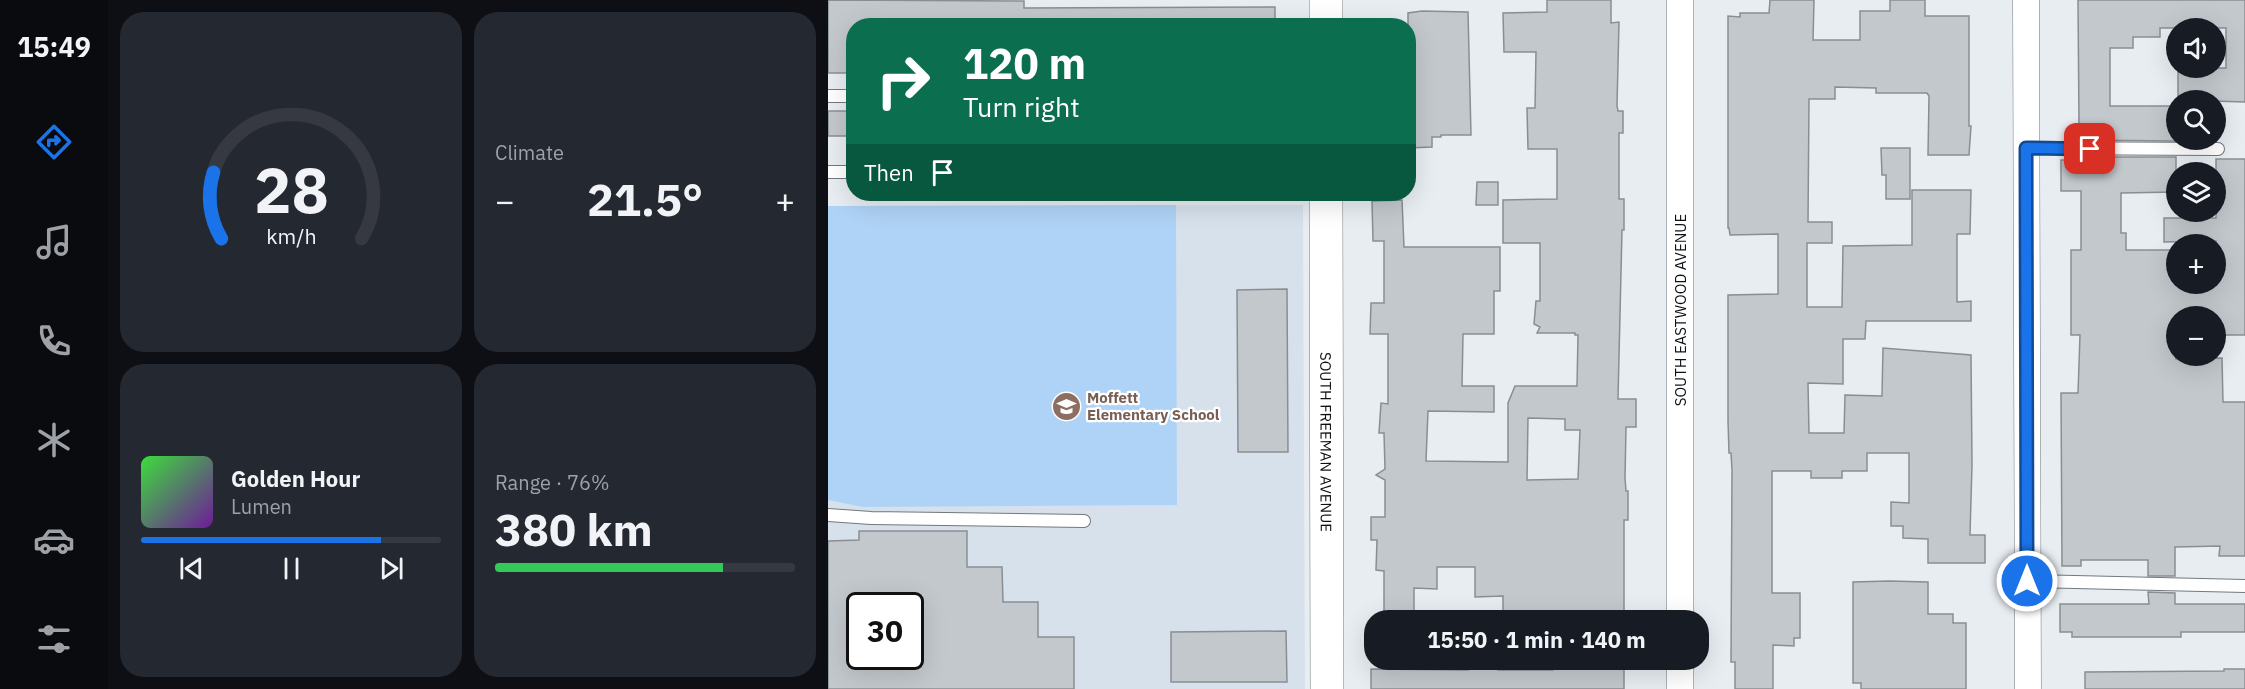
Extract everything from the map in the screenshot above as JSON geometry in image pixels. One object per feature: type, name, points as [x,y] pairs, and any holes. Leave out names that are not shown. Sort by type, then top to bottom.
[{"type":"street","points":[[1326,0],[1326,18]]},
{"type":"street","name":"SOUTH EASTWOOD AVENUE","points":[[1680,0],[1680,610]]},
{"type":"street","points":[[2026,0],[2028,689]]},
{"type":"street","name":"SOUTH FREEMAN AVENUE","points":[[1326,201],[1327,689]]},
{"type":"street","points":[[1680,670],[1680,689]]},
{"type":"lane","points":[[828,96],[846,96]]},
{"type":"lane","points":[[2026,148],[2166,149]]},
{"type":"lane","points":[[828,172],[846,172]]},
{"type":"lane","points":[[828,515],[871,518],[1084,520]]},
{"type":"lane","points":[[2027,581],[2245,586]]},
{"type":"shaded area","points":[[1176,205],[1177,505],[863,507],[828,500],[828,206]]},
{"type":"shaded area","name":"Moffett Elementary School","points":[[1303,205],[1305,689],[828,689],[828,206]]},
{"type":"building","points":[[828,0],[1024,1],[1024,8],[1275,7],[1275,18],[846,18],[846,73],[828,73]]},
{"type":"building","points":[[1547,0],[1611,0],[1611,23],[1619,22],[1617,106],[1618,111],[1623,111],[1623,133],[1619,133],[1619,199],[1624,199],[1624,230],[1622,230],[1618,399],[1636,399],[1636,427],[1626,427],[1625,478],[1626,491],[1628,491],[1628,520],[1624,520],[1624,610],[1503,610],[1503,596],[1475,597],[1475,567],[1437,567],[1437,589],[1414,588],[1414,610],[1384,610],[1384,571],[1376,570],[1377,540],[1371,540],[1371,517],[1385,517],[1385,480],[1376,475],[1385,469],[1384,433],[1379,433],[1381,403],[1388,404],[1388,334],[1370,334],[1371,303],[1384,303],[1384,241],[1373,241],[1372,201],[1402,201],[1404,247],[1500,247],[1500,291],[1494,291],[1494,334],[1463,334],[1462,386],[1494,386],[1494,412],[1428,411],[1426,461],[1508,462],[1508,403],[1515,386],[1577,386],[1578,335],[1575,333],[1537,333],[1540,327],[1534,324],[1536,301],[1540,301],[1540,243],[1503,243],[1503,200],[1557,199],[1557,149],[1528,149],[1527,108],[1535,108],[1536,52],[1504,52],[1503,13],[1547,12]],"holes":[[[1528,418],[1565,419],[1565,430],[1580,430],[1578,479],[1527,480]]]},
{"type":"building","points":[[1770,0],[1814,0],[1813,40],[1860,40],[1860,11],[1890,11],[1890,0],[1925,0],[1925,16],[1969,16],[1969,126],[1971,126],[1969,155],[1928,155],[1929,96],[1927,93],[1876,93],[1876,88],[1835,87],[1835,99],[1809,99],[1808,222],[1832,222],[1832,243],[1807,243],[1807,307],[1842,307],[1843,246],[1912,245],[1912,190],[1971,190],[1970,234],[1957,234],[1957,302],[1971,301],[1971,321],[1866,321],[1865,339],[1843,339],[1843,384],[1808,383],[1809,433],[1844,433],[1845,395],[1882,396],[1883,348],[1971,355],[1970,535],[1985,535],[1985,563],[1928,563],[1928,539],[1903,538],[1903,526],[1891,526],[1891,502],[1909,503],[1909,453],[1867,453],[1867,471],[1842,471],[1842,478],[1811,478],[1811,471],[1772,471],[1772,593],[1800,593],[1800,638],[1794,638],[1794,646],[1773,645],[1773,689],[1735,689],[1735,662],[1731,662],[1732,470],[1728,421],[1728,295],[1778,294],[1778,234],[1730,235],[1728,228],[1728,16],[1740,17],[1740,13],[1769,13]]},
{"type":"building","points":[[2078,0],[2245,0],[2245,102],[2226,101],[2226,90],[2178,90],[2178,78],[2226,78],[2226,18],[2166,18],[2166,28],[2160,28],[2160,37],[2133,37],[2133,48],[2110,48],[2110,106],[2166,106],[2166,141],[2082,140],[2082,124],[2079,124]]},
{"type":"building","points":[[1468,12],[1471,135],[1432,137],[1432,147],[1416,148],[1416,18],[1408,18],[1408,13]]},
{"type":"building","points":[[828,111],[846,111],[846,136],[828,136]]},
{"type":"building","points":[[1881,148],[1910,148],[1910,199],[1886,199],[1886,175],[1882,175]]},
{"type":"building","points":[[2082,157],[2176,157],[2176,162],[2166,162],[2166,192],[2121,193],[2121,233],[2126,233],[2126,250],[2166,250],[2166,294],[2226,294],[2226,234],[2166,234],[2166,242],[2164,242],[2164,218],[2166,222],[2226,222],[2226,162],[2216,162],[2216,159],[2245,159],[2245,335],[2226,335],[2226,306],[2166,306],[2166,366],[2222,366],[2223,402],[2245,402],[2245,556],[2219,556],[2220,546],[2175,547],[2175,576],[2148,576],[2148,560],[2081,560],[2081,566],[2062,566],[2061,393],[2078,393],[2080,335],[2071,335],[2071,250],[2081,250],[2081,191],[2061,191],[2061,160],[2082,160]]},
{"type":"building","points":[[1477,182],[1498,182],[1498,205],[1476,205]]},
{"type":"building","points":[[1287,289],[1288,452],[1238,452],[1237,290]]},
{"type":"building","points":[[859,531],[967,531],[967,567],[1002,567],[1003,602],[1038,602],[1038,637],[1074,637],[1074,689],[828,689],[828,541],[859,540]]},
{"type":"building","points":[[1853,582],[1928,582],[1928,614],[1953,614],[1953,623],[1966,623],[1966,689],[1861,689],[1861,683],[1853,683]]},
{"type":"building","points":[[2148,592],[2175,593],[2175,604],[2245,604],[2245,632],[2181,632],[2181,637],[2072,637],[2072,632],[2060,632],[2060,604],[2149,604]]},
{"type":"building","points":[[1286,631],[1287,682],[1171,682],[1171,632]]},
{"type":"building","points":[[2224,669],[2245,669],[2245,689],[2085,689],[2085,672],[2224,671]]},
{"type":"building","points":[[1371,670],[1624,670],[1624,689],[1371,689]]},
{"type":"place","name":"Moffett Elementary School","points":[[1066,406]]},
{"type":"route","points":[[2027,581],[2026,148],[2090,149]]}]
